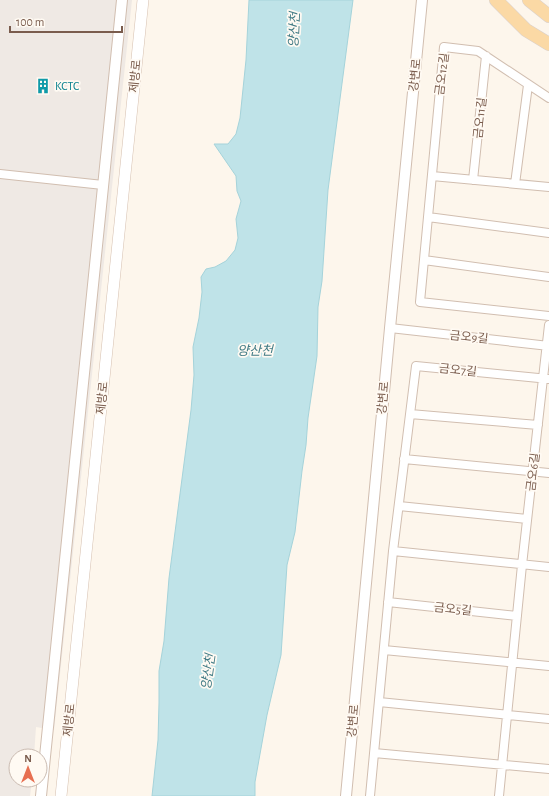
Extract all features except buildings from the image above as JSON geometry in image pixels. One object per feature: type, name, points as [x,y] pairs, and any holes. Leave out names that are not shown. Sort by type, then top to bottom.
[{"type":"main road","name":"제방로","points":[[61,796],[143,0]]},
{"type":"main road","points":[[496,0],[526,30],[549,44]]},
{"type":"main road","points":[[529,0],[549,16]]},
{"type":"street","points":[[41,796],[122,0]]},
{"type":"street","name":"강변로","points":[[346,796],[422,0]]},
{"type":"street","name":"금오12길","points":[[549,98],[528,86],[478,51],[444,47],[420,302],[549,316]]},
{"type":"street","name":"금오11길","points":[[473,180],[486,56]]},
{"type":"street","points":[[515,184],[528,86]]},
{"type":"street","points":[[0,174],[103,186]]},
{"type":"street","points":[[432,176],[549,187]]},
{"type":"street","points":[[428,218],[549,233]]},
{"type":"street","points":[[424,260],[549,277]]},
{"type":"street","name":"금오6길","points":[[522,564],[538,425],[546,379],[549,324]]},
{"type":"street","name":"금오9길","points":[[390,328],[548,346]]},
{"type":"street","name":"금오7길","points":[[393,551],[416,366],[546,379]]},
{"type":"street","points":[[410,414],[538,425]]},
{"type":"street","points":[[404,459],[549,473]]},
{"type":"street","points":[[398,506],[527,519]]},
{"type":"street","points":[[370,796],[393,551],[549,567]]},
{"type":"street","points":[[499,796],[522,564]]},
{"type":"street","name":"금오5길","points":[[388,602],[517,616]]},
{"type":"street","points":[[384,650],[549,666]]},
{"type":"street","points":[[379,702],[549,719]]},
{"type":"street","points":[[374,753],[549,769]]},
{"type":"shaded area","points":[[0,0],[132,0],[54,730],[36,727],[35,748],[8,748],[8,788],[31,788],[30,796],[0,796]]},
{"type":"water","name":"양산천","points":[[249,0],[353,0],[328,190],[322,281],[318,307],[317,356],[308,418],[295,532],[287,565],[281,655],[267,715],[255,782],[255,796],[152,796],[158,740],[159,671],[164,641],[169,578],[191,410],[194,375],[193,347],[199,318],[202,292],[201,277],[206,269],[215,267],[226,261],[235,250],[238,238],[236,219],[241,201],[237,191],[236,176],[214,144],[228,144],[236,134],[240,118],[246,60]]},
{"type":"place","name":"KCTC","points":[[43,86]]}]
